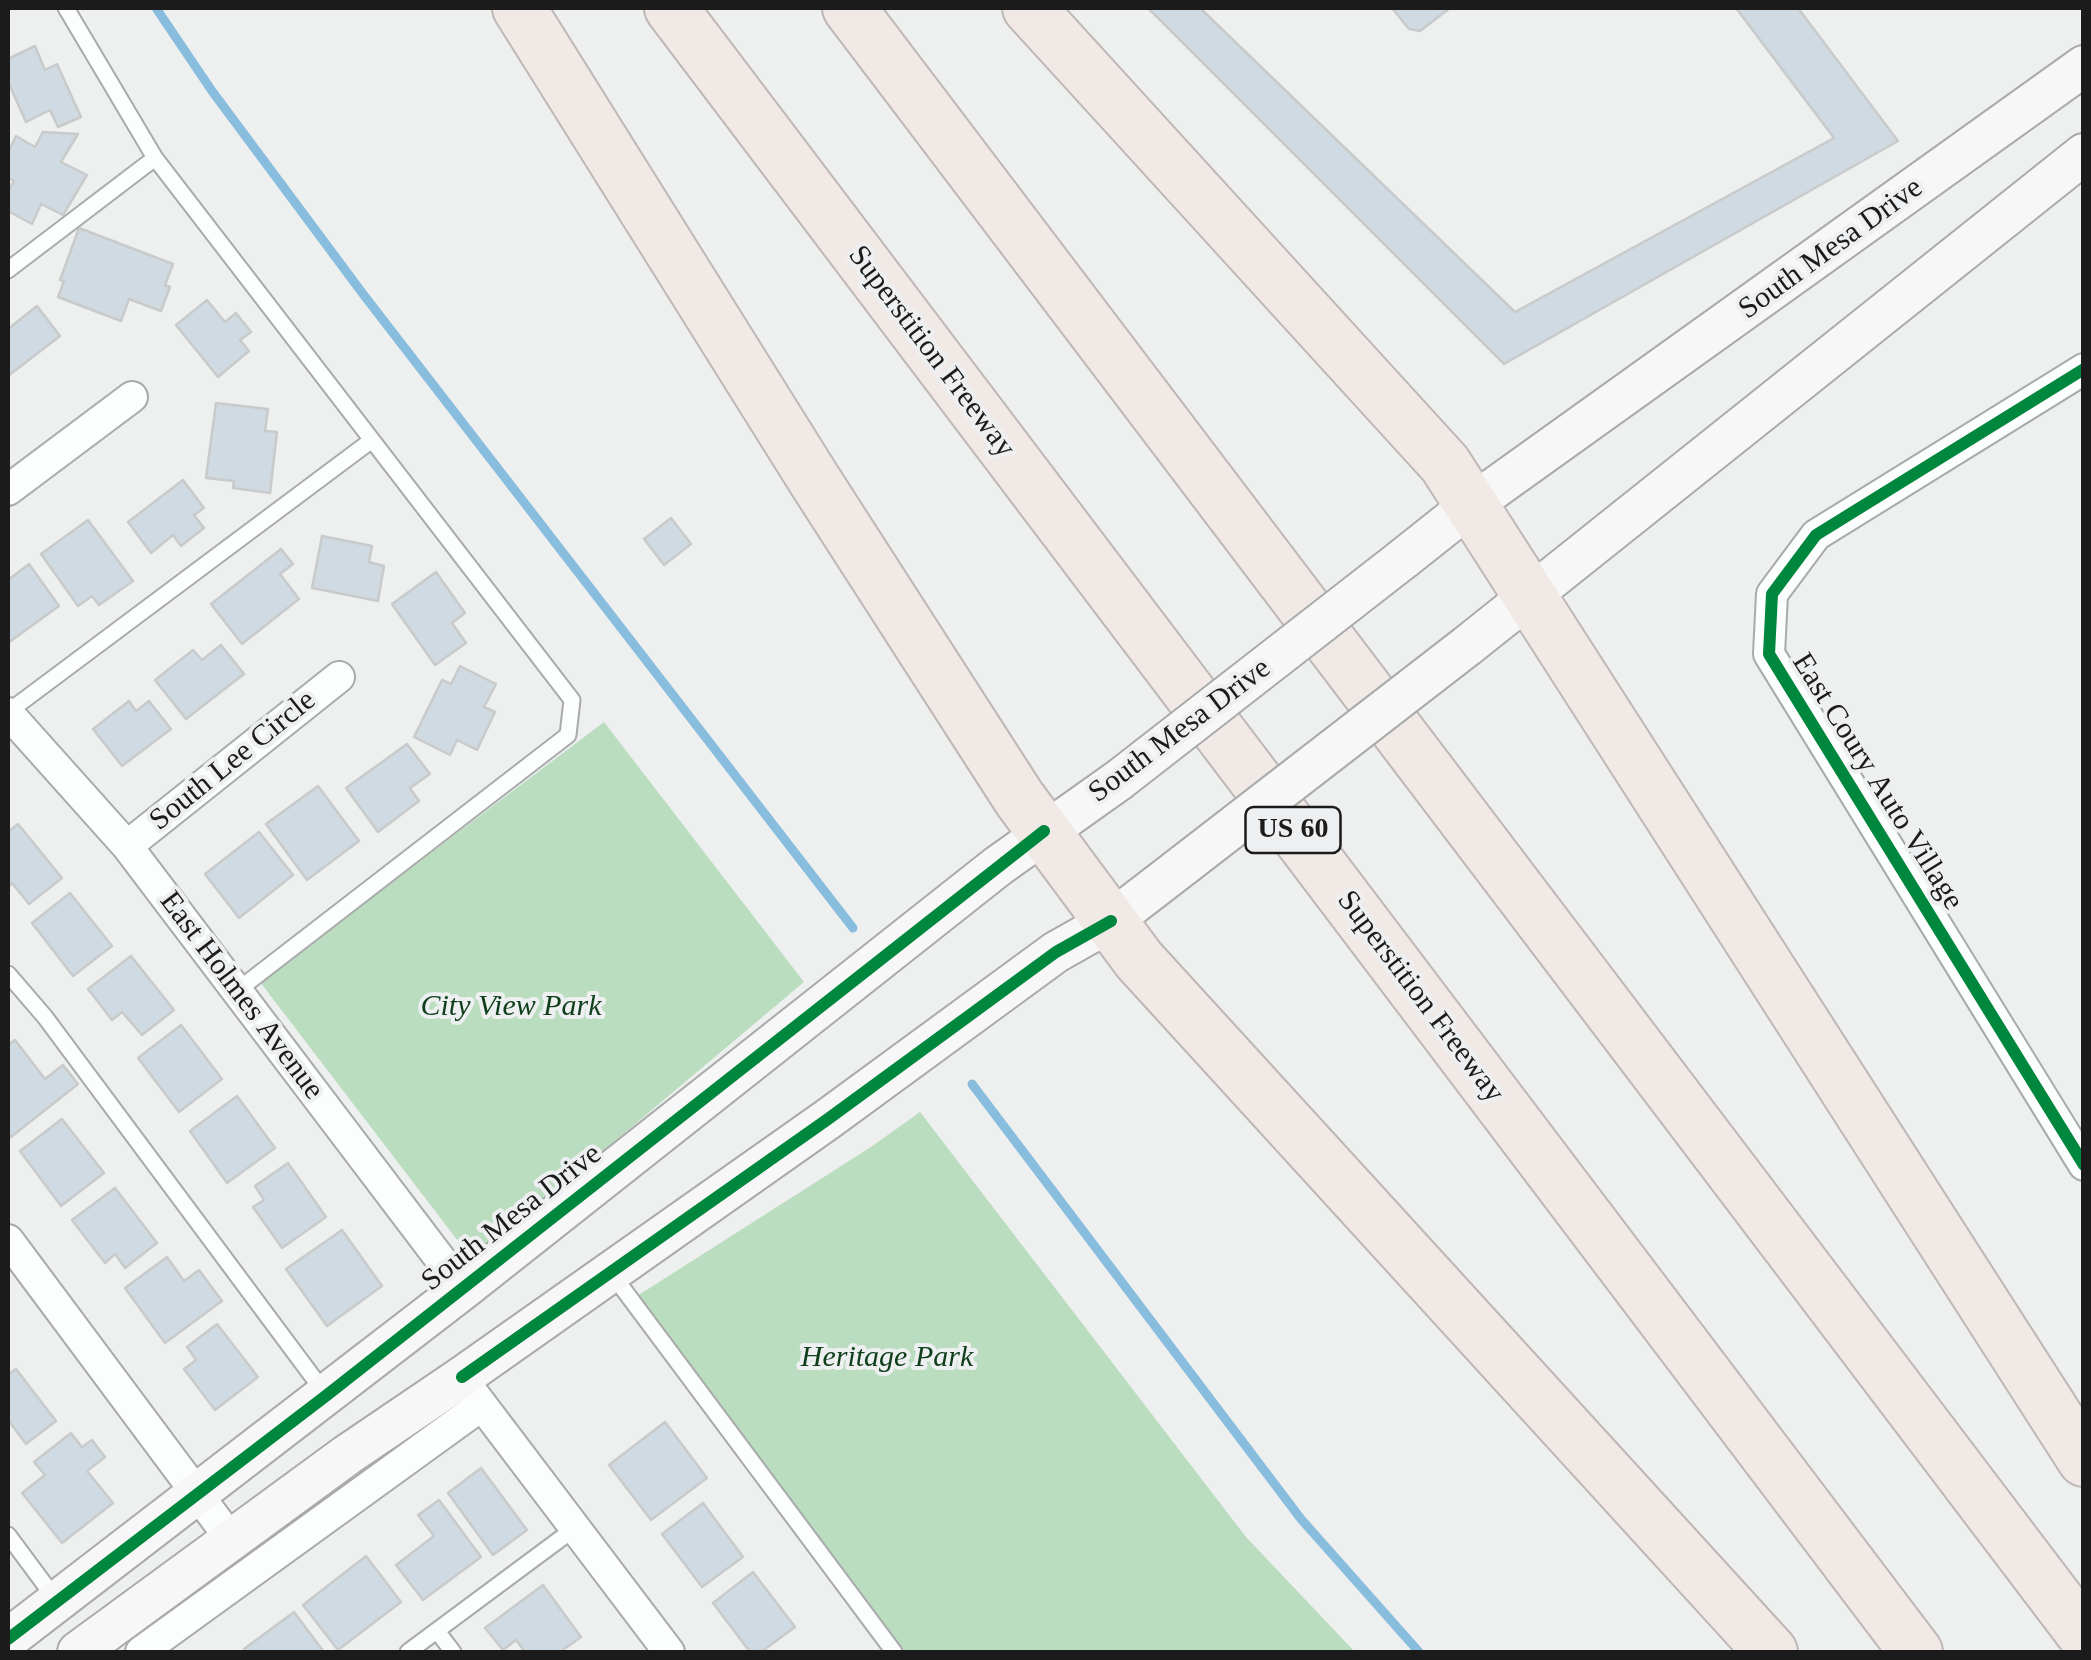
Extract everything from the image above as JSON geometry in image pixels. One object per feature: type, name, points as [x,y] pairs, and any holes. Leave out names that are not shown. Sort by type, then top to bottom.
[{"type":"highway","points":[[519,8],[804,464],[1019,798],[1139,960],[1771,1652]]},
{"type":"highway","name":"Superstition Freeway","points":[[670,8],[1916,1652]]},
{"type":"highway","points":[[849,8],[2084,1635]]},
{"type":"highway","points":[[1030,8],[1446,464],[2084,1460]]},
{"type":"main road","name":"South Mesa Drive","points":[[8,1639],[464,1289],[1044,831],[1119,780],[1471,505],[2084,66]]},
{"type":"main road","points":[[78,1652],[230,1538],[472,1391],[610,1271],[828,1119],[1056,952],[1111,921],[1531,596],[2084,154]]},
{"type":"street","name":"East Coury Auto Village","points":[[2084,369],[1816,535],[1772,594],[1769,654],[2084,1166]]},
{"type":"street","points":[[8,490],[132,397]]},
{"type":"street","name":"South Lee Circle","points":[[126,846],[338,677]]},
{"type":"street","name":"East Holmes Avenue","points":[[8,712],[126,846],[464,1289]]},
{"type":"street","points":[[8,1240],[230,1538]]},
{"type":"street","points":[[158,1648],[472,1391],[670,1652]]},
{"type":"lane","points":[[66,8],[154,158],[572,700],[568,735],[238,990]]},
{"type":"lane","points":[[8,270],[154,158]]},
{"type":"lane","points":[[8,712],[372,440]]},
{"type":"lane","points":[[8,974],[45,1017],[327,1395]]},
{"type":"lane","points":[[610,1271],[894,1652]]},
{"type":"lane","points":[[408,1652],[575,1528]]},
{"type":"lane","points":[[8,1535],[57,1601]]},
{"type":"lane","points":[[437,1631],[453,1652]]},
{"type":"green space","name":"City View Park","points":[[604,722],[804,982],[489,1247],[471,1249],[458,1241],[260,982]]},
{"type":"green space","name":"Heritage Park","points":[[920,1112],[1246,1537],[1355,1652],[896,1652],[623,1305]]},
{"type":"building","points":[[1148,8],[1200,8],[1515,312],[1834,138],[1736,8],[1798,8],[1898,141],[1504,364]]},
{"type":"building","points":[[1392,8],[1450,8],[1420,31],[1409,29]]},
{"type":"building","points":[[35,46],[45,70],[57,64],[81,117],[58,127],[50,110],[26,122],[8,82],[8,59]]},
{"type":"building","points":[[43,132],[78,134],[61,162],[87,175],[63,215],[41,204],[32,224],[8,211],[8,192],[14,181],[8,178],[8,153],[16,136],[35,147]]},
{"type":"building","points":[[79,228],[173,264],[161,311],[129,299],[121,321],[58,297],[64,281],[60,280]]},
{"type":"building","points":[[207,300],[225,322],[236,313],[251,332],[240,340],[249,351],[218,377],[176,325]]},
{"type":"building","points":[[37,306],[60,336],[8,376],[8,329]]},
{"type":"building","points":[[216,403],[268,409],[265,431],[277,432],[270,493],[233,488],[234,481],[206,478]]},
{"type":"building","points":[[183,480],[204,508],[194,515],[204,528],[181,546],[173,535],[151,553],[128,522]]},
{"type":"building","points":[[671,518],[691,544],[664,565],[644,539]]},
{"type":"building","points":[[88,520],[133,581],[99,605],[92,596],[78,606],[41,554]]},
{"type":"building","points":[[322,536],[372,546],[369,562],[384,566],[378,601],[312,588]]},
{"type":"building","points":[[281,549],[293,564],[280,574],[299,599],[242,644],[211,604]]},
{"type":"building","points":[[29,564],[59,606],[8,643],[8,580]]},
{"type":"building","points":[[436,572],[465,613],[452,623],[466,643],[435,665],[392,604]]},
{"type":"building","points":[[221,645],[244,674],[186,719],[155,680],[193,650],[202,660]]},
{"type":"building","points":[[460,666],[496,684],[484,707],[495,712],[477,750],[457,740],[450,755],[414,737],[442,680],[451,684]]},
{"type":"building","points":[[129,701],[136,711],[149,701],[171,729],[122,766],[93,729]]},
{"type":"building","points":[[407,744],[430,774],[410,788],[419,801],[378,832],[346,788]]},
{"type":"building","points":[[318,786],[359,841],[307,880],[266,824]]},
{"type":"building","points":[[18,824],[62,878],[29,904],[12,883],[8,887],[8,832]]},
{"type":"building","points":[[259,832],[293,875],[239,918],[205,874]]},
{"type":"building","points":[[70,893],[112,946],[73,976],[32,923]]},
{"type":"building","points":[[131,956],[174,1010],[142,1035],[122,1012],[112,1020],[88,989]]},
{"type":"building","points":[[181,1025],[222,1079],[179,1112],[138,1058]]},
{"type":"building","points":[[15,1040],[45,1079],[63,1065],[78,1084],[11,1137],[8,1045]]},
{"type":"building","points":[[237,1096],[275,1148],[227,1183],[190,1131]]},
{"type":"building","points":[[62,1119],[104,1173],[61,1206],[20,1151]]},
{"type":"building","points":[[288,1163],[326,1217],[282,1248],[253,1207],[264,1200],[255,1186]]},
{"type":"building","points":[[115,1188],[157,1243],[125,1268],[115,1254],[105,1263],[72,1220]]},
{"type":"building","points":[[342,1230],[382,1286],[327,1326],[286,1269]]},
{"type":"building","points":[[167,1257],[184,1281],[199,1270],[222,1301],[165,1343],[125,1288]]},
{"type":"building","points":[[217,1324],[258,1377],[215,1410],[184,1369],[196,1360],[187,1347]]},
{"type":"building","points":[[16,1369],[56,1421],[26,1444],[8,1420],[8,1375]]},
{"type":"building","points":[[665,1422],[707,1478],[651,1520],[609,1465]]},
{"type":"building","points":[[71,1433],[82,1447],[92,1440],[105,1457],[87,1471],[113,1503],[62,1543],[22,1493],[45,1475],[34,1462]]},
{"type":"building","points":[[481,1468],[527,1530],[493,1555],[448,1493]]},
{"type":"building","points":[[439,1500],[481,1557],[423,1600],[396,1565],[434,1536],[418,1515]]},
{"type":"building","points":[[703,1503],[743,1557],[702,1587],[662,1534]]},
{"type":"building","points":[[366,1556],[401,1602],[338,1650],[303,1605]]},
{"type":"building","points":[[753,1572],[795,1627],[761,1652],[750,1652],[713,1603]]},
{"type":"building","points":[[543,1585],[581,1637],[560,1652],[525,1652],[516,1640],[503,1650],[485,1628]]},
{"type":"building","points":[[294,1612],[324,1652],[244,1649]]},
{"type":"waterway","points":[[156,8],[212,91],[363,294],[853,928]]},
{"type":"waterway","points":[[972,1084],[1301,1519],[1419,1652]]},
{"type":"cycle path","points":[[2084,369],[1816,535],[1772,594],[1769,654],[2084,1165]]},
{"type":"cycle path","points":[[8,1639],[327,1395],[1044,831]]},
{"type":"cycle path","points":[[462,1377],[828,1119],[1056,952],[1111,921]]}]
